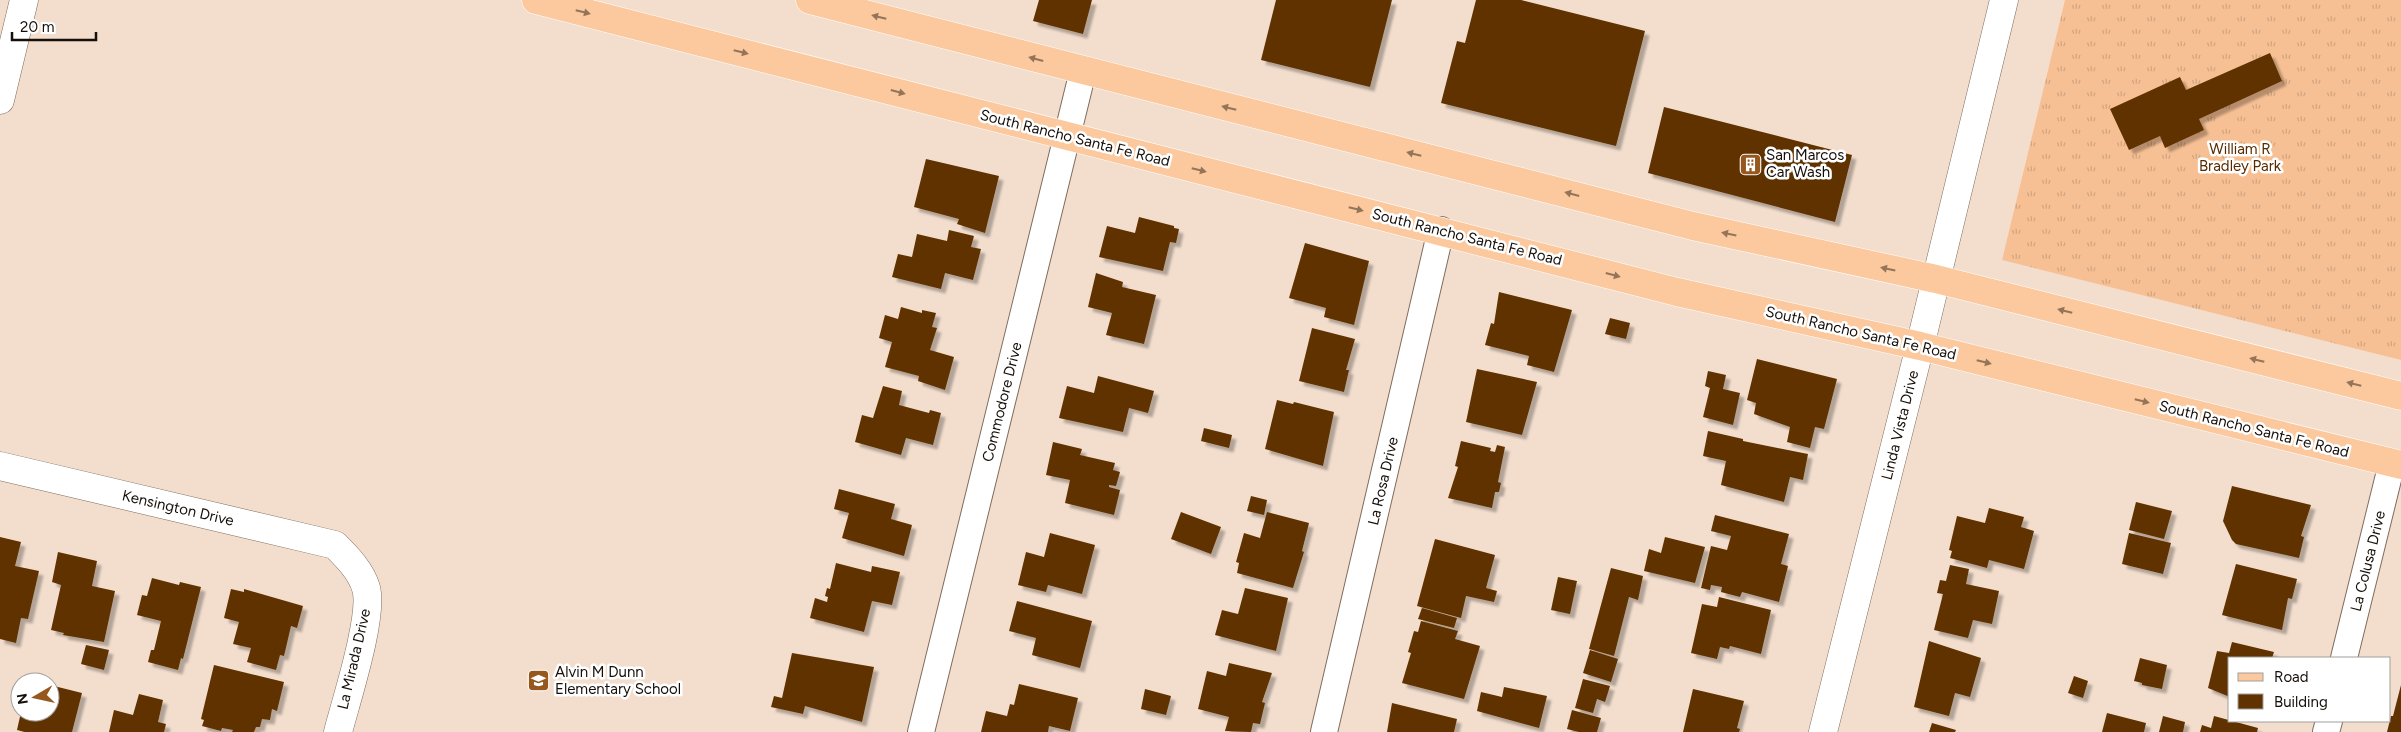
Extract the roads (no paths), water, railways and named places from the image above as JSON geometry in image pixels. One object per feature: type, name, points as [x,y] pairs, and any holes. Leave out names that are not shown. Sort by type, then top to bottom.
[{"type":"main road","points":[[0,100],[24,0]]},
{"type":"main road","name":"South Rancho Santa Fe Road","points":[[536,0],[1066,137],[1441,230],[1677,292],[1920,346],[2396,464]]},
{"type":"main road","points":[[810,0],[1693,226],[1936,279],[2401,396]]},
{"type":"main road","name":"Linda Vista Drive","points":[[1822,732],[1920,346],[2004,0]]},
{"type":"main road","name":"Kensington Drive","points":[[0,466],[335,545],[351,560]]},
{"type":"main road","name":"La Mirada Drive","points":[[338,732],[368,611],[366,588],[351,560]]},
{"type":"street","name":"Commodore Drive","points":[[921,732],[1083,71]]},
{"type":"street","name":"La Rosa Drive","points":[[1324,732],[1441,230]]},
{"type":"street","name":"La Colusa Drive","points":[[2344,657],[2396,464]]},
{"type":"place","name":"San Marcos Car Wash","points":[[1750,164]]},
{"type":"place","name":"Alvin M Dunn Elementary School","points":[[539,681]]},
{"type":"park label","name":"William R Bradley Park","points":[[2240,158]]}]
